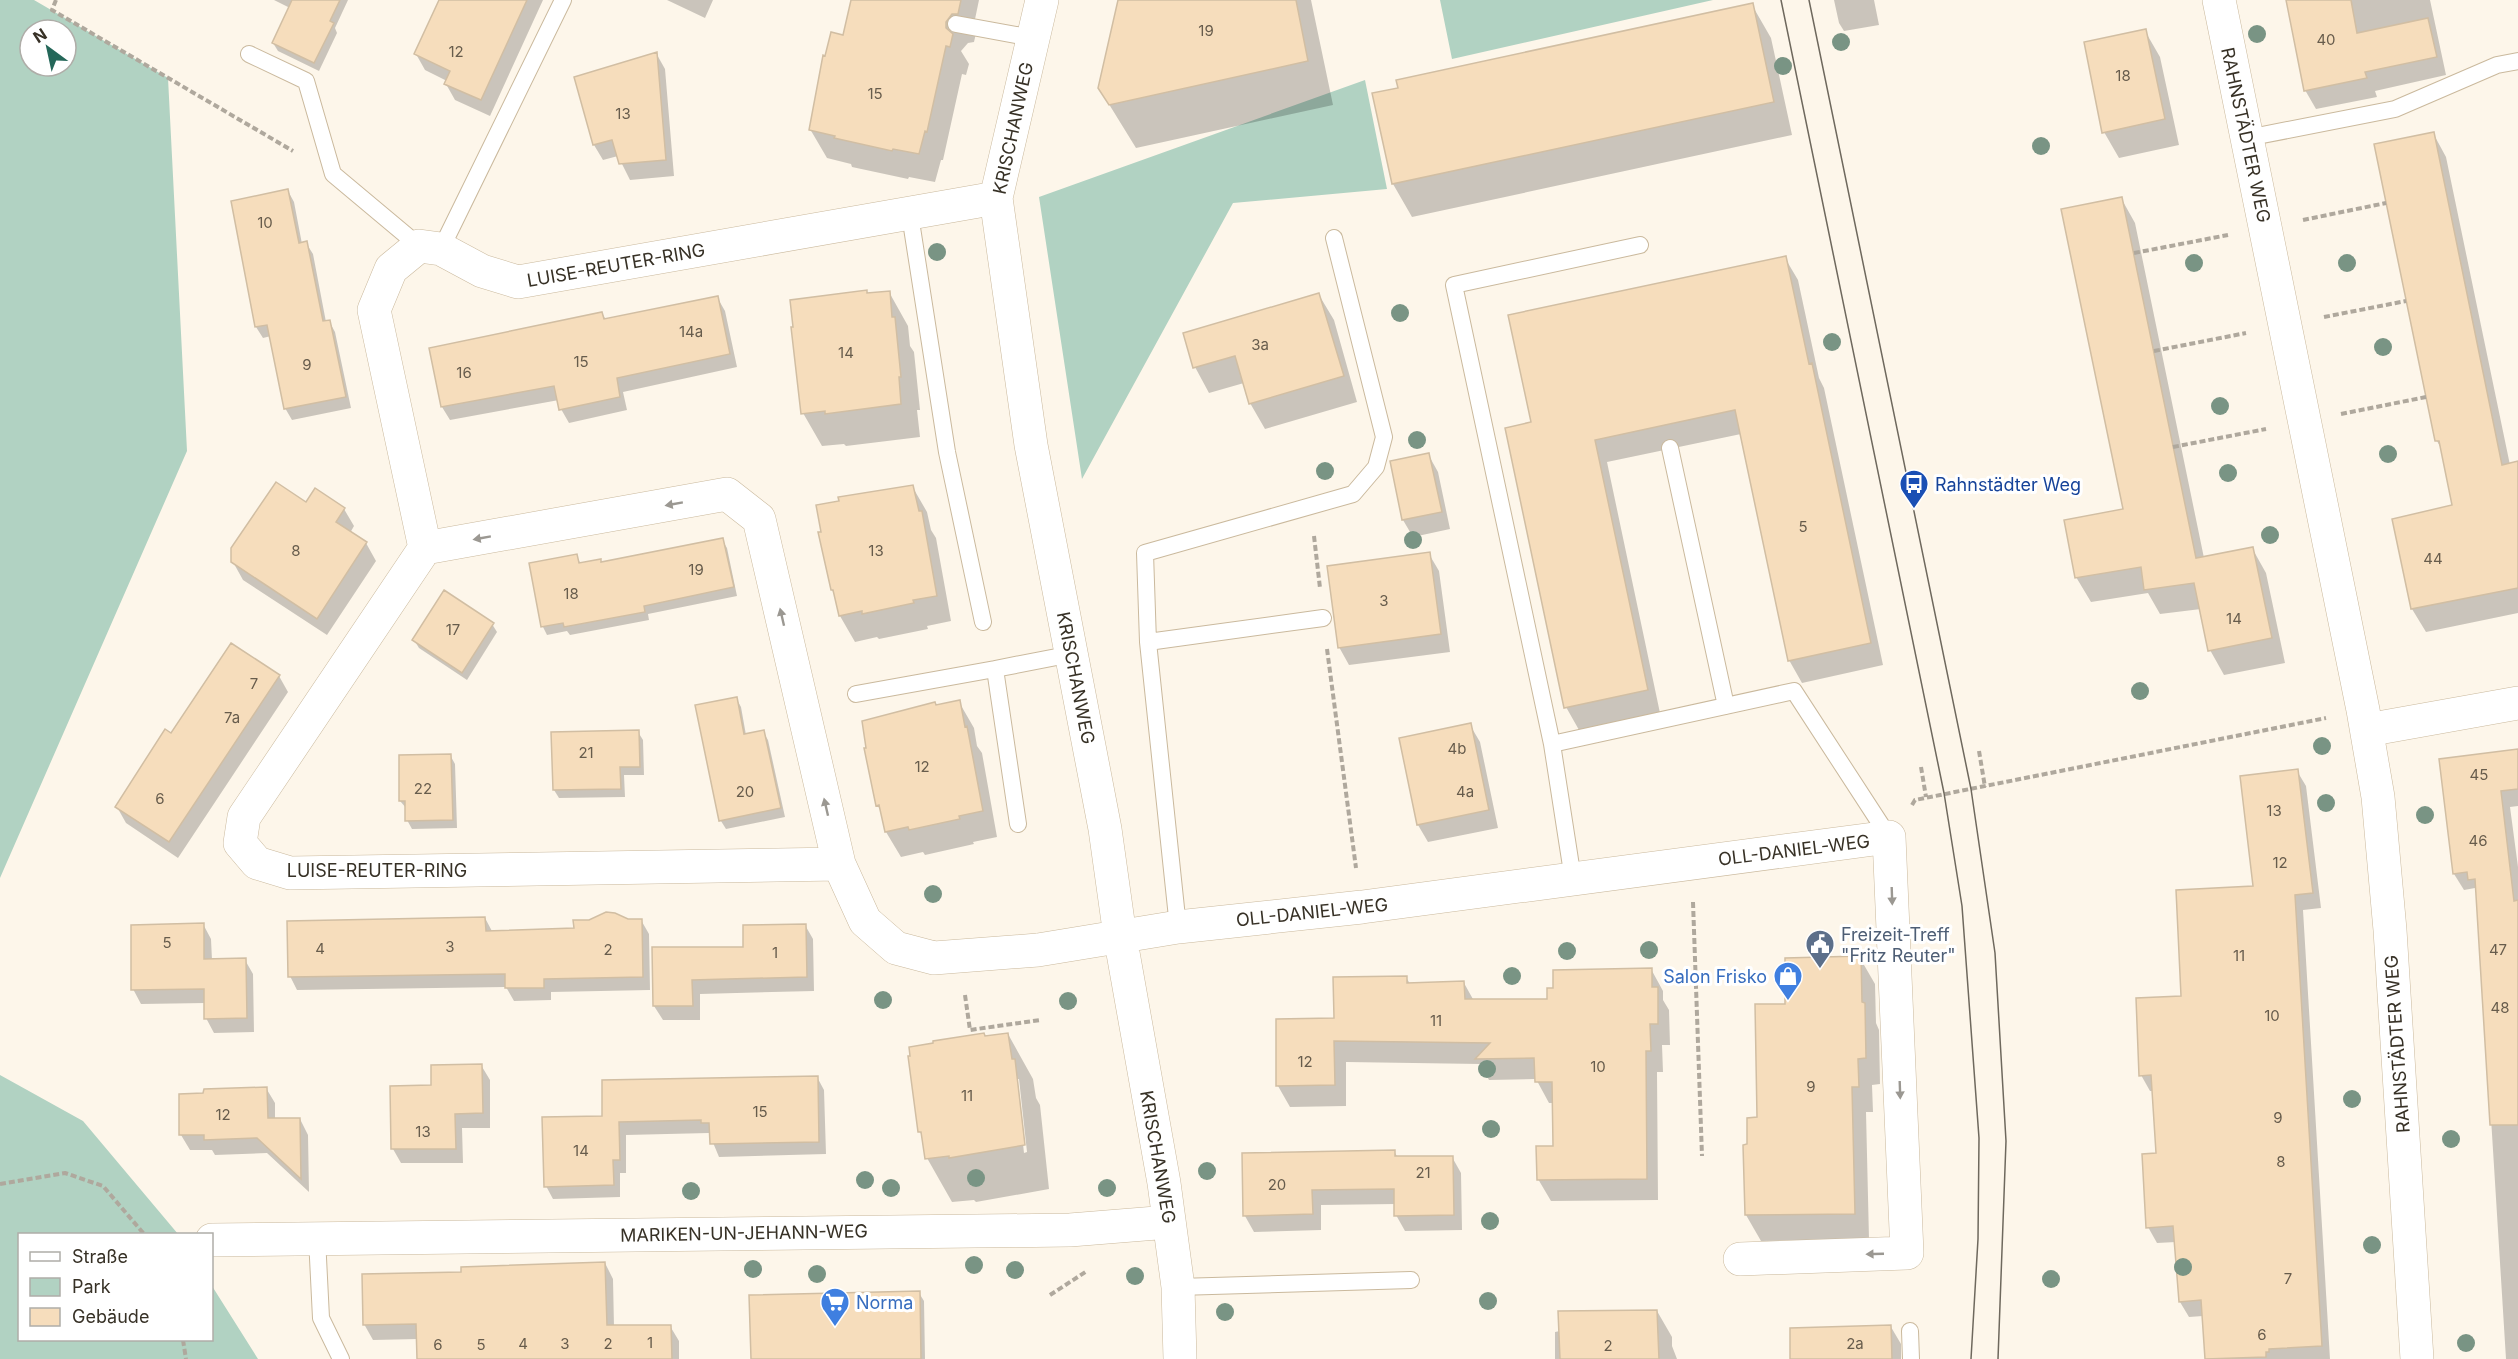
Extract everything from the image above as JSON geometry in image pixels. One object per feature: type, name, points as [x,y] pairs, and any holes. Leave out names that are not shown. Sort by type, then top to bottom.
[{"type":"street","name":"KRISCHANWEG","points":[[1042,0],[996,198],[1031,445],[1105,829],[1120,936],[1169,1222],[1178,1287],[1180,1359]]},
{"type":"street","name":"RAHNSTÄDTER WEG","points":[[2219,0],[2367,730],[2378,797],[2390,930],[2417,1359]]},
{"type":"street","name":"LUISE-REUTER-RING","points":[[430,247],[482,271],[518,282],[910,215],[996,198]]},
{"type":"street","points":[[430,247],[391,269],[374,310],[425,548],[727,494],[759,519],[839,864],[865,921],[896,948],[934,958],[1038,950],[1120,936]]},
{"type":"street","name":"LUISE-REUTER-RING","points":[[425,548],[244,818],[240,843],[257,863],[290,873],[839,864]]},
{"type":"street","points":[[2367,730],[2518,703]]},
{"type":"street","name":"OLL-DANIEL-WEG","points":[[1120,936],[1178,927],[1362,907],[1889,837],[1907,1253],[1740,1259]]},
{"type":"street","name":"MARIKEN-UN-JEHANN-WEG","points":[[213,1240],[1070,1230],[1169,1222]]},
{"type":"lane","points":[[249,54],[306,81],[333,174],[430,247],[563,0]]},
{"type":"lane","points":[[956,24],[1033,38]]},
{"type":"lane","points":[[2247,138],[2395,109],[2497,65],[2518,61]]},
{"type":"lane","points":[[910,215],[947,452],[983,622]]},
{"type":"lane","points":[[1178,927],[1148,642],[1145,553],[1353,494],[1376,467],[1384,437],[1334,238]]},
{"type":"lane","points":[[1573,879],[1552,744],[1454,285],[1640,245]]},
{"type":"lane","points":[[1670,448],[1726,706]]},
{"type":"lane","points":[[1148,642],[1323,618]]},
{"type":"lane","points":[[856,694],[1072,654]]},
{"type":"lane","points":[[995,669],[1018,824]]},
{"type":"lane","points":[[1552,744],[1794,691],[1889,837]]},
{"type":"lane","points":[[317,1238],[321,1318],[341,1359]]},
{"type":"lane","points":[[1178,1287],[1411,1280]]},
{"type":"lane","points":[[1910,1331],[1911,1359]]},
{"type":"path","points":[[56,0],[52,10],[333,174]]},
{"type":"path","points":[[1311,506],[1323,618],[1362,907]]},
{"type":"path","points":[[1889,837],[1915,800],[2325,718]]},
{"type":"path","points":[[1979,751],[1985,787]]},
{"type":"path","points":[[1921,767],[1926,797]]},
{"type":"path","points":[[1683,864],[1693,896],[1702,1156]]},
{"type":"path","points":[[959,956],[970,1030],[1040,1020]]},
{"type":"path","points":[[0,1184],[65,1173],[103,1186],[143,1233]]},
{"type":"path","points":[[183,1341],[186,1359]]},
{"type":"green space","points":[[0,0],[34,0],[65,18],[18,18],[18,78],[78,78],[78,26],[168,78],[187,451],[0,878]]},
{"type":"green space","points":[[1440,0],[1713,0],[1452,59]]},
{"type":"green space","points":[[1365,80],[1387,189],[1233,203],[1082,479],[1039,197]]},
{"type":"green space","points":[[0,1075],[83,1121],[177,1233],[18,1233],[18,1341],[213,1341],[213,1288],[258,1359],[0,1359]]},
{"type":"building","points":[[292,0],[340,0],[330,21],[334,23],[314,63],[272,43]]},
{"type":"building","points":[[439,0],[527,0],[481,100],[444,84],[450,71],[414,54]]},
{"type":"building","points":[[851,0],[961,0],[958,14],[952,14],[946,22],[946,28],[953,34],[950,47],[946,46],[927,132],[925,131],[919,154],[893,149],[892,151],[809,130],[823,55],[825,56],[831,32],[843,35]]},
{"type":"building","points":[[1118,0],[1296,0],[1308,61],[1109,105],[1098,88]]},
{"type":"building","points":[[2286,0],[2351,0],[2357,33],[2428,18],[2437,57],[2365,72],[2367,78],[2304,91]]},
{"type":"building","points":[[1753,3],[1774,102],[1392,184],[1372,93],[1398,88],[1396,80]]},
{"type":"building","points":[[2146,29],[2165,119],[2102,133],[2084,42]]},
{"type":"building","points":[[657,52],[666,160],[619,164],[612,140],[593,145],[574,77]]},
{"type":"building","points":[[2434,132],[2502,465],[2518,461],[2518,588],[2411,609],[2392,519],[2452,505],[2439,441],[2435,441],[2374,144]]},
{"type":"building","points":[[288,189],[299,243],[307,241],[323,321],[330,320],[346,397],[284,409],[267,325],[255,327],[231,201]]},
{"type":"building","points":[[2122,197],[2196,558],[2253,547],[2272,638],[2208,651],[2194,583],[2144,590],[2141,567],[2075,578],[2064,520],[2123,509],[2061,209]]},
{"type":"building","points":[[1786,256],[1809,364],[1812,363],[1871,643],[1788,661],[1735,410],[1595,440],[1648,690],[1564,708],[1505,428],[1531,422],[1508,315]]},
{"type":"building","points":[[867,290],[867,293],[890,291],[901,377],[899,377],[901,404],[825,414],[825,411],[801,414],[790,300]]},
{"type":"building","points":[[1319,293],[1344,376],[1249,404],[1235,356],[1193,368],[1183,333]]},
{"type":"building","points":[[718,296],[730,354],[617,378],[620,397],[559,410],[554,386],[441,407],[429,348],[602,312],[604,319]]},
{"type":"building","points":[[1429,453],[1442,512],[1402,520],[1390,461]]},
{"type":"building","points":[[276,482],[306,502],[315,488],[345,508],[336,522],[367,542],[317,619],[231,562],[231,548]]},
{"type":"building","points":[[913,485],[919,511],[922,511],[937,596],[862,614],[862,611],[839,616],[818,532],[821,532],[816,505],[839,501],[838,497]]},
{"type":"building","points":[[723,538],[734,587],[644,606],[645,612],[564,627],[563,623],[541,627],[529,563],[577,554],[579,563],[601,559],[601,562]]},
{"type":"building","points":[[1430,552],[1441,634],[1338,648],[1327,566]]},
{"type":"building","points":[[444,590],[494,623],[462,673],[412,640]]},
{"type":"building","points":[[231,643],[280,675],[169,842],[115,807],[165,729],[171,733]]},
{"type":"building","points":[[737,697],[744,734],[764,730],[781,808],[719,821],[695,705]]},
{"type":"building","points":[[960,700],[983,811],[959,816],[960,819],[909,830],[908,827],[885,832],[879,805],[876,806],[864,748],[866,748],[862,721],[935,702],[936,705]]},
{"type":"building","points":[[1471,723],[1489,810],[1417,825],[1399,738]]},
{"type":"building","points":[[639,730],[640,767],[620,767],[621,789],[553,790],[551,732]]},
{"type":"building","points":[[2518,749],[2518,789],[2501,791],[2514,901],[2518,900],[2518,1125],[2490,1125],[2475,879],[2468,880],[2467,872],[2453,874],[2439,759]]},
{"type":"building","points":[[451,754],[453,820],[405,821],[405,801],[399,801],[399,755]]},
{"type":"building","points":[[2298,769],[2313,893],[2295,895],[2322,1346],[2269,1349],[2266,1357],[2205,1359],[2201,1300],[2179,1302],[2173,1226],[2146,1228],[2142,1154],[2156,1153],[2151,1075],[2139,1076],[2136,998],[2181,996],[2176,890],[2253,886],[2240,776]]},
{"type":"building","points":[[606,912],[628,919],[642,919],[643,977],[544,979],[544,988],[505,988],[505,974],[288,977],[287,921],[485,917],[486,931],[574,928],[573,920],[589,920]]},
{"type":"building","points":[[204,923],[204,959],[246,958],[247,1018],[204,1019],[204,989],[131,990],[131,925]]},
{"type":"building","points":[[806,924],[807,977],[692,980],[693,1006],[653,1006],[652,947],[743,947],[743,925]]},
{"type":"building","points":[[1861,956],[1866,1058],[1858,1059],[1859,1087],[1852,1087],[1855,1214],[1745,1215],[1743,1145],[1747,1144],[1747,1118],[1757,1117],[1755,1004],[1785,1004],[1785,958]]},
{"type":"building","points":[[1652,968],[1652,987],[1658,987],[1658,1024],[1650,1024],[1651,1051],[1646,1051],[1647,1179],[1537,1180],[1536,1146],[1553,1146],[1552,1082],[1535,1082],[1534,1058],[1475,1059],[1490,1043],[1334,1041],[1335,1085],[1276,1086],[1276,1019],[1334,1018],[1333,977],[1407,976],[1407,983],[1464,981],[1465,999],[1547,999],[1547,988],[1553,988],[1553,970]]},
{"type":"building","points":[[984,1033],[985,1036],[1008,1033],[1012,1059],[1015,1059],[1025,1145],[949,1158],[949,1156],[925,1159],[921,1132],[918,1132],[908,1056],[910,1056],[909,1047]]},
{"type":"building","points":[[482,1064],[483,1113],[455,1114],[456,1149],[391,1149],[390,1086],[431,1085],[431,1065]]},
{"type":"building","points":[[818,1076],[819,1142],[710,1144],[709,1123],[701,1123],[701,1120],[619,1122],[620,1160],[613,1160],[614,1185],[544,1187],[542,1117],[602,1116],[602,1080]]},
{"type":"building","points":[[267,1087],[268,1118],[300,1118],[301,1179],[257,1138],[204,1140],[204,1135],[179,1135],[179,1094],[203,1093],[204,1089]]},
{"type":"building","points":[[1395,1150],[1395,1156],[1453,1156],[1454,1215],[1394,1216],[1394,1189],[1312,1190],[1313,1214],[1243,1216],[1242,1153]]},
{"type":"building","points":[[605,1262],[607,1325],[671,1325],[672,1359],[417,1359],[416,1324],[363,1325],[362,1274],[461,1272],[461,1267]]},
{"type":"building","name":"Norma","points":[[920,1291],[921,1359],[751,1359],[749,1295]]},
{"type":"building","points":[[1657,1310],[1659,1359],[1560,1359],[1558,1311]]},
{"type":"building","points":[[1891,1325],[1892,1359],[1790,1359],[1790,1328]]},
{"type":"tram line","points":[[1781,0],[1944,793],[1962,906],[1979,1138],[1978,1239],[1971,1359]]},
{"type":"tram line","points":[[1809,0],[1971,789],[1995,953],[2006,1141],[1998,1359]]},
{"type":"place","name":"Rahnstädter Weg","points":[[1914,510]]},
{"type":"place","name":"Freizeit-Treff \"Fritz Reuter\"","points":[[1820,970]]},
{"type":"place","name":"Salon Frisko","points":[[1788,1002]]},
{"type":"place","name":"Norma","points":[[835,1328]]}]
